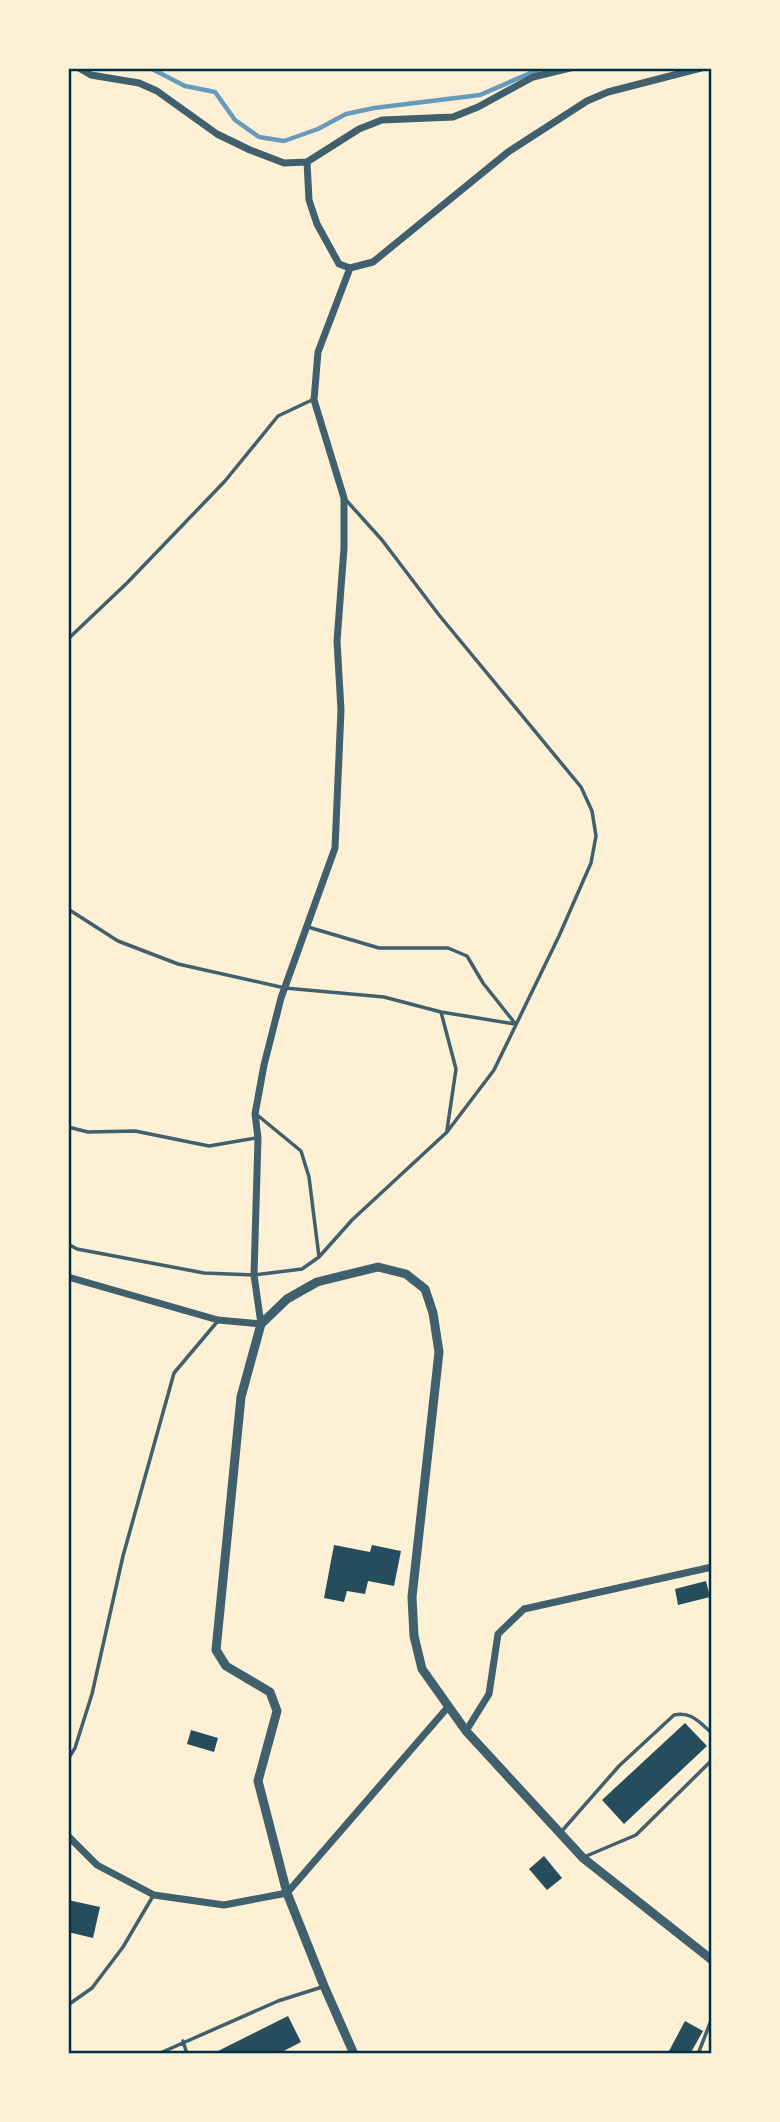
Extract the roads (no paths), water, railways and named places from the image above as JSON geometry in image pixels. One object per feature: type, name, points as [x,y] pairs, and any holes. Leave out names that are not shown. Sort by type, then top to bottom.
[{"type":"street","points":[[79,68],[91,75],[139,83],[157,91],[217,134],[284,163],[307,162],[359,130],[382,120],[453,117],[478,107],[533,77],[570,68]]},
{"type":"street","points":[[307,162],[309,200],[317,225],[339,264],[350,268],[373,262],[508,152],[587,101],[608,92],[701,68]]},
{"type":"street","points":[[350,268],[318,352],[314,400],[344,498],[344,548],[337,641],[341,710],[335,848],[285,988],[264,1065],[256,1114],[258,1138],[254,1275],[261,1324],[241,1397],[216,1650],[226,1666],[270,1692],[277,1711],[258,1781],[287,1893],[354,2054]]},
{"type":"street","points":[[68,1277],[218,1320],[261,1324],[287,1299],[317,1282],[378,1267],[406,1274],[425,1289],[433,1313],[439,1352],[412,1597],[414,1636],[422,1668],[466,1731],[559,1834],[583,1858],[712,1960]]},
{"type":"street","points":[[466,1731],[489,1694],[498,1634],[524,1609],[712,1567]]},
{"type":"street","points":[[68,1836],[97,1865],[154,1895],[224,1905],[287,1893],[448,1707]]},
{"type":"lane","points":[[68,639],[127,583],[225,481],[278,416],[314,400]]},
{"type":"lane","points":[[68,1244],[77,1249],[204,1273],[254,1275],[302,1269],[319,1257],[352,1220],[447,1132],[494,1070],[591,863],[596,836],[592,811],[581,788],[439,615],[382,540],[344,498]]},
{"type":"lane","points":[[68,909],[118,941],[178,964],[285,988],[384,997],[441,1012],[515,1024]]},
{"type":"lane","points":[[305,926],[379,948],[448,948],[467,956],[483,983],[515,1024]]},
{"type":"lane","points":[[441,1012],[456,1069],[447,1132]]},
{"type":"lane","points":[[256,1114],[301,1151],[309,1177],[319,1257]]},
{"type":"lane","points":[[68,1127],[88,1132],[135,1131],[209,1146],[258,1138]]},
{"type":"lane","points":[[68,1759],[75,1748],[92,1694],[123,1556],[174,1373],[218,1320]]},
{"type":"lane","points":[[559,1834],[619,1766],[674,1714],[691,1715],[712,1733]]},
{"type":"lane","points":[[583,1858],[636,1835],[712,1760]]},
{"type":"lane","points":[[68,2006],[92,1988],[123,1947],[154,1895]]},
{"type":"lane","points":[[158,2054],[278,2001],[324,1986]]},
{"type":"lane","points":[[698,2054],[712,2018]]},
{"type":"lane","points":[[183,2041],[187,2054]]},
{"type":"waterway","points":[[150,68],[185,86],[215,92],[235,120],[259,137],[284,141],[318,129],[346,114],[480,95],[542,68]]}]
